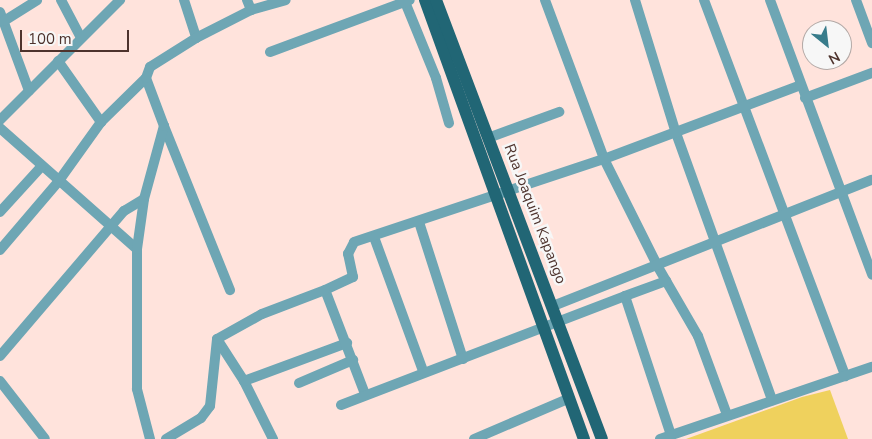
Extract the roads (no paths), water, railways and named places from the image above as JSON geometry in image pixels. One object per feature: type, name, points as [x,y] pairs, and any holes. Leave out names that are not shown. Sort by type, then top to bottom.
[{"type":"main road","name":"Rua Joaquim Kapango","points":[[425,0],[584,439]]},
{"type":"main road","name":"Rua Joaquim Kapango","points":[[436,0],[559,320],[602,439]]},
{"type":"street","points":[[29,91],[2,16],[37,0]]},
{"type":"street","points":[[60,0],[81,38]]},
{"type":"street","points":[[0,120],[120,0]]},
{"type":"street","points":[[184,0],[196,38]]},
{"type":"street","points":[[247,0],[251,10]]},
{"type":"street","points":[[0,250],[58,182],[101,122],[146,78],[150,67],[196,38],[251,10],[286,0]]},
{"type":"street","points":[[545,0],[604,159],[658,267],[698,336],[727,416]]},
{"type":"street","points":[[635,0],[676,133],[772,400]]},
{"type":"street","points":[[704,0],[744,106],[782,216],[845,376]]},
{"type":"street","points":[[856,0],[872,43]]},
{"type":"street","points":[[270,52],[408,1],[436,78],[449,123]]},
{"type":"street","points":[[773,1],[805,98],[872,275]]},
{"type":"street","points":[[58,61],[101,122]]},
{"type":"street","points":[[805,98],[872,73]]},
{"type":"street","points":[[146,78],[230,290]]},
{"type":"street","points":[[217,339],[262,314],[353,277],[349,249],[354,242],[374,237],[604,159],[801,86]]},
{"type":"street","points":[[488,138],[559,112]]},
{"type":"street","points":[[150,439],[137,389],[136,249],[144,199],[164,126]]},
{"type":"street","points":[[0,128],[41,167],[136,249]]},
{"type":"street","points":[[0,212],[41,167]]},
{"type":"street","points":[[553,306],[658,267],[716,241],[872,180]]},
{"type":"street","points":[[0,356],[124,210],[144,199]]},
{"type":"street","points":[[419,222],[463,359]]},
{"type":"street","points":[[374,237],[423,371]]},
{"type":"street","points":[[341,405],[423,371],[463,359],[559,320],[666,282]]},
{"type":"street","points":[[324,290],[348,343],[365,394]]},
{"type":"street","points":[[625,296],[671,435]]},
{"type":"street","points":[[217,339],[244,381],[273,439]]},
{"type":"street","points":[[166,439],[201,418],[210,406],[217,339]]},
{"type":"street","points":[[244,381],[348,343]]},
{"type":"street","points":[[299,383],[353,360]]},
{"type":"street","points":[[660,439],[872,366]]},
{"type":"street","points":[[0,381],[4,394],[45,439]]},
{"type":"street","points":[[474,439],[570,398]]}]
